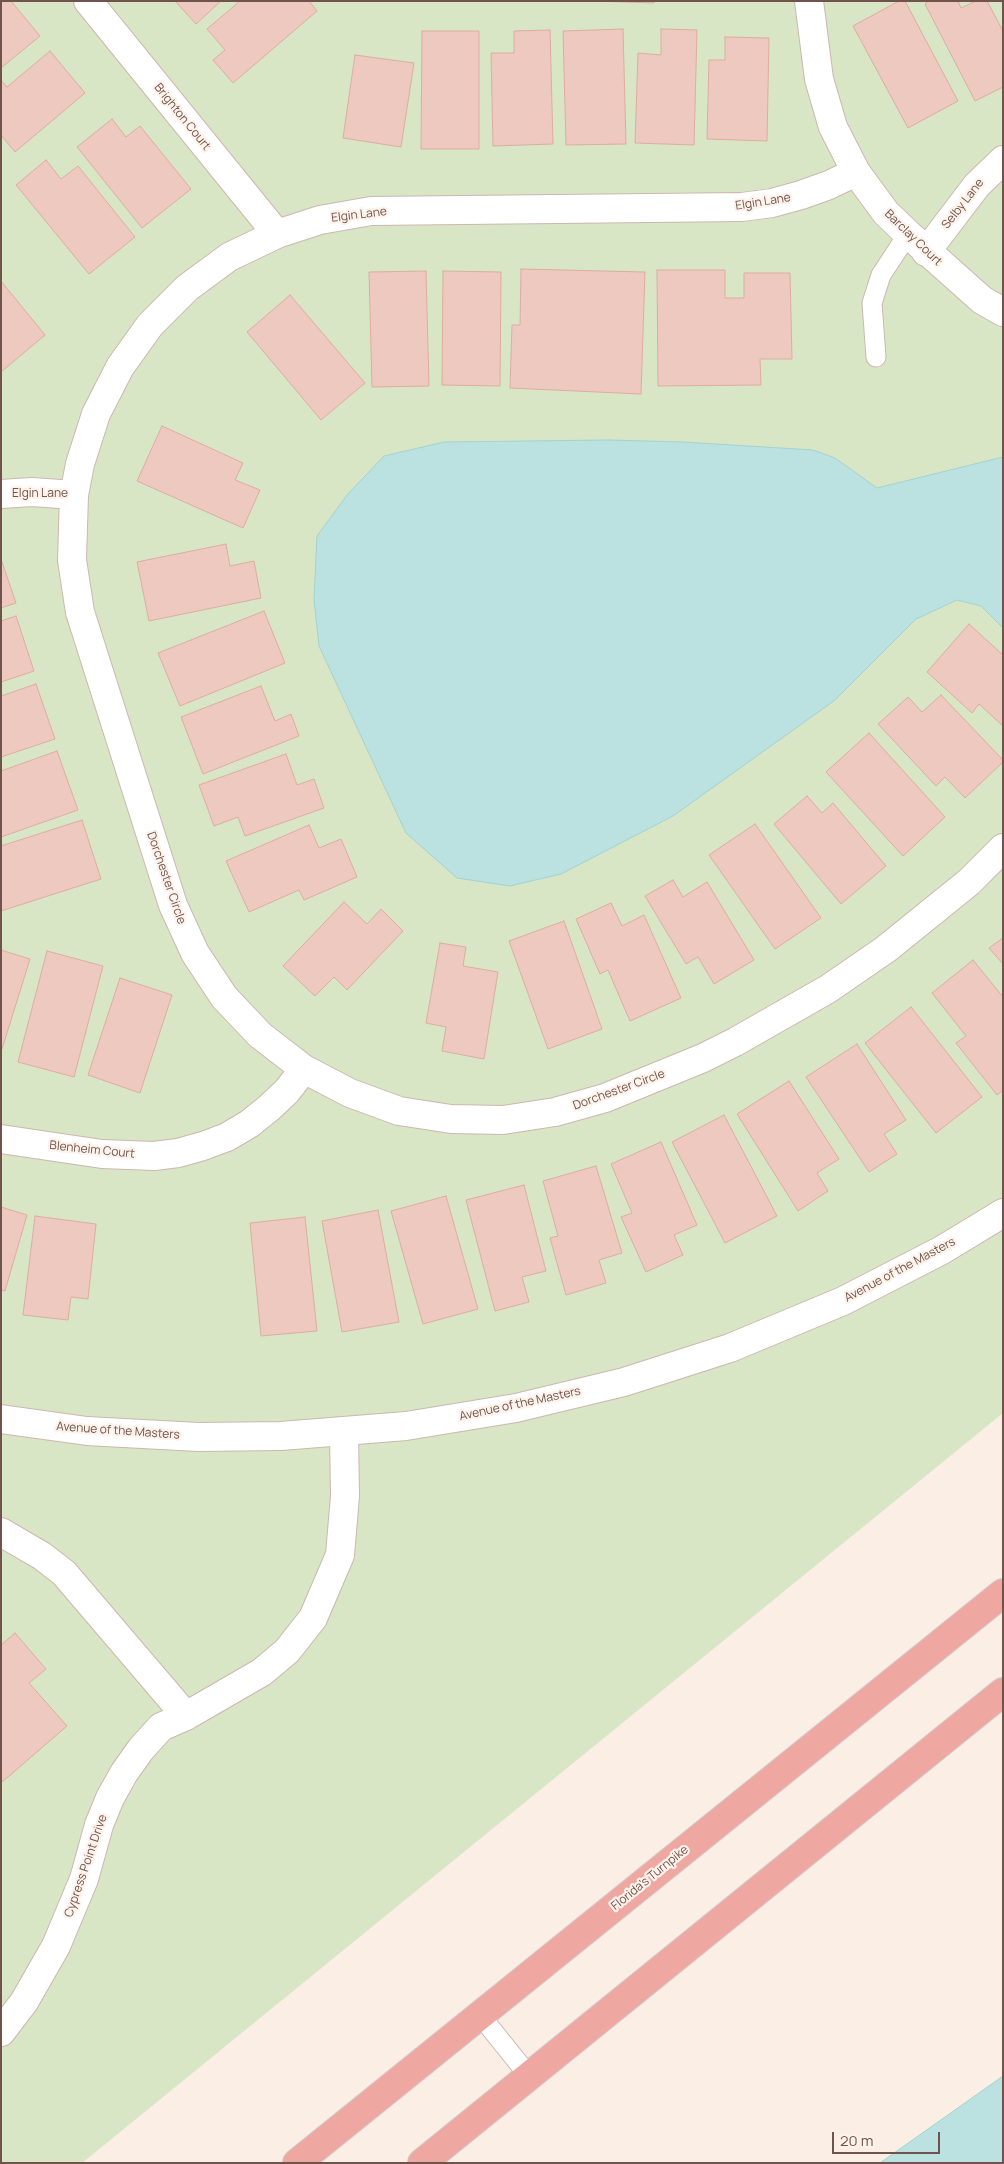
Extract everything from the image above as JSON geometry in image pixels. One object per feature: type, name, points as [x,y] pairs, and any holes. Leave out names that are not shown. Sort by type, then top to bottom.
[{"type":"highway","name":"Florida's Turnpike","points":[[297,2163],[1003,1593]]},
{"type":"highway","points":[[422,2163],[1003,1692]]},
{"type":"street","name":"Brighton Court","points":[[88,1],[276,234]]},
{"type":"street","name":"Barclay Court","points":[[809,1],[819,79],[833,127],[856,172],[886,212],[917,243],[982,300],[1003,312]]},
{"type":"street","name":"Selby Lane","points":[[917,243],[1003,160]]},
{"type":"street","name":"Elgin Lane","points":[[1,494],[32,492],[74,494],[80,464],[96,414],[120,367],[150,325],[187,288],[229,258],[276,234],[320,220],[372,211],[742,208],[772,203],[801,195],[829,185],[856,172]]},
{"type":"street","name":"Dorchester Circle","points":[[74,494],[72,560],[80,612],[173,905],[195,953],[224,997],[260,1035],[304,1069],[350,1093],[399,1111],[451,1119],[503,1120],[555,1112],[604,1098],[711,1054],[828,989],[902,937],[969,882],[1003,848]]},
{"type":"street","name":"Blenheim Court","points":[[1,1139],[102,1154],[154,1156],[178,1153],[203,1146],[249,1124],[281,1096],[304,1069]]},
{"type":"street","name":"Avenue of the Masters","points":[[1,1419],[87,1431],[198,1437],[282,1436],[406,1426],[516,1408],[624,1382],[730,1348],[843,1300],[942,1250],[1003,1213]]},
{"type":"street","name":"Cypress Point Drive","points":[[1,2032],[24,2002],[56,1946],[84,1879],[99,1825],[124,1772],[161,1727],[186,1716],[262,1672],[287,1651],[313,1618],[340,1555],[345,1496],[344,1432]]},
{"type":"street","points":[[1,1532],[42,1556],[64,1573],[186,1716]]},
{"type":"lane","points":[[876,357],[872,303],[880,275],[917,243]]},
{"type":"lane","points":[[480,2015],[529,2076]]},
{"type":"green space","points":[[1,1],[1003,1],[1003,1413],[82,2163],[1,2163]]},
{"type":"water","points":[[609,440],[683,442],[813,450],[835,458],[877,488],[1003,457],[1003,628],[981,606],[957,600],[916,619],[835,700],[673,816],[561,874],[510,886],[457,878],[406,833],[319,646],[314,600],[317,536],[347,495],[384,456],[444,442]]},
{"type":"water","points":[[1003,2076],[1003,2163],[880,2163]]},
{"type":"building","points":[[1,1],[11,1],[40,36],[1,68]]},
{"type":"building","points":[[175,1],[221,1],[196,24]]},
{"type":"building","points":[[240,1],[309,1],[317,11],[233,83],[213,60],[225,50],[207,29]]},
{"type":"building","points":[[595,1],[654,1],[654,3]]},
{"type":"building","points":[[899,1],[905,1],[958,101],[908,128],[853,26]]},
{"type":"building","points":[[929,1],[958,1],[961,8],[976,1],[987,1],[1003,31],[1003,87],[975,101],[925,4]]},
{"type":"building","points":[[623,29],[626,144],[566,145],[563,31]]},
{"type":"building","points":[[661,29],[697,30],[694,145],[635,143],[638,53],[661,55]]},
{"type":"building","points":[[550,30],[553,144],[493,146],[491,53],[514,53],[514,31]]},
{"type":"building","points":[[422,31],[479,31],[479,149],[421,149]]},
{"type":"building","points":[[725,37],[769,38],[767,141],[707,139],[709,60],[725,60]]},
{"type":"building","points":[[50,51],[85,93],[15,152],[1,135],[1,80],[7,87]]},
{"type":"building","points":[[355,55],[414,63],[401,147],[343,138]]},
{"type":"building","points":[[112,119],[126,137],[140,126],[191,189],[142,228],[77,147]]},
{"type":"building","points":[[46,160],[61,179],[78,166],[135,237],[89,274],[16,185]]},
{"type":"building","points":[[521,269],[645,272],[641,394],[510,388],[512,325],[520,325]]},
{"type":"building","points":[[657,270],[725,270],[725,298],[744,298],[744,273],[790,273],[792,359],[760,359],[761,385],[658,386]]},
{"type":"building","points":[[426,271],[429,386],[372,387],[369,272]]},
{"type":"building","points":[[443,271],[501,272],[500,386],[442,385]]},
{"type":"building","points":[[1,281],[45,335],[1,372]]},
{"type":"building","points":[[290,295],[365,383],[321,420],[247,332]]},
{"type":"building","points":[[162,426],[243,463],[235,480],[260,490],[243,528],[137,481]]},
{"type":"building","points":[[226,544],[230,566],[254,561],[261,598],[149,621],[137,562]]},
{"type":"building","points":[[1,559],[16,603],[1,608]]},
{"type":"building","points":[[264,611],[285,663],[180,706],[158,653]]},
{"type":"building","points":[[16,616],[34,671],[1,682],[1,621]]},
{"type":"building","points":[[969,624],[1003,655],[1003,726],[979,704],[972,713],[927,672]]},
{"type":"building","points":[[36,684],[55,739],[1,757],[1,696]]},
{"type":"building","points":[[261,686],[275,721],[291,714],[299,736],[203,774],[181,717]]},
{"type":"building","points":[[941,695],[1003,760],[965,798],[945,777],[936,786],[878,724],[908,697],[922,712]]},
{"type":"building","points":[[869,733],[945,817],[903,856],[826,772]]},
{"type":"building","points":[[57,751],[78,810],[1,837],[1,771]]},
{"type":"building","points":[[286,754],[297,785],[314,779],[324,808],[245,836],[238,817],[214,826],[199,785]]},
{"type":"building","points":[[807,796],[822,813],[833,803],[886,866],[841,904],[774,824]]},
{"type":"building","points":[[82,820],[101,879],[1,911],[1,846]]},
{"type":"building","points":[[755,824],[821,918],[775,949],[709,855]]},
{"type":"building","points":[[309,825],[319,848],[341,839],[357,877],[304,900],[299,890],[249,912],[226,861]]},
{"type":"building","points":[[673,880],[683,897],[707,882],[754,960],[714,984],[698,957],[686,964],[645,896]]},
{"type":"building","points":[[344,902],[367,924],[381,909],[403,931],[347,990],[334,977],[315,996],[283,966]]},
{"type":"building","points":[[611,903],[622,926],[644,915],[681,998],[630,1021],[608,970],[600,974],[576,919]]},
{"type":"building","points":[[564,921],[602,1029],[548,1049],[509,941]]},
{"type":"building","points":[[1003,938],[1003,964],[989,948]]},
{"type":"building","points":[[440,943],[466,947],[463,966],[498,972],[484,1059],[442,1051],[446,1027],[426,1023]]},
{"type":"building","points":[[1,950],[30,959],[2,1049],[1,1049]]},
{"type":"building","points":[[47,951],[103,966],[74,1077],[18,1062]]},
{"type":"building","points":[[973,960],[1003,997],[1003,1090],[997,1095],[956,1043],[966,1036],[932,993]]},
{"type":"building","points":[[120,978],[172,995],[140,1093],[88,1075]]},
{"type":"building","points":[[911,1007],[982,1097],[936,1133],[865,1043]]},
{"type":"building","points":[[857,1044],[906,1120],[884,1134],[897,1154],[869,1172],[806,1077]]},
{"type":"building","points":[[789,1081],[839,1159],[817,1173],[828,1191],[798,1211],[737,1114]]},
{"type":"building","points":[[724,1115],[777,1216],[725,1243],[672,1142]]},
{"type":"building","points":[[661,1142],[697,1225],[674,1235],[683,1255],[646,1272],[621,1217],[632,1213],[611,1164]]},
{"type":"building","points":[[596,1166],[622,1253],[599,1260],[606,1283],[566,1295],[550,1238],[558,1236],[543,1181]]},
{"type":"building","points":[[524,1185],[546,1271],[522,1277],[529,1302],[495,1311],[466,1200]]},
{"type":"building","points":[[446,1196],[478,1309],[423,1324],[391,1211]]},
{"type":"building","points":[[1,1207],[27,1215],[5,1291],[1,1290]]},
{"type":"building","points":[[378,1210],[399,1322],[342,1332],[322,1221]]},
{"type":"building","points":[[35,1216],[96,1224],[88,1299],[71,1297],[68,1320],[23,1315]]},
{"type":"building","points":[[305,1217],[317,1331],[261,1336],[250,1223]]},
{"type":"building","points":[[15,1633],[46,1669],[29,1683],[67,1726],[1,1783],[1,1645]]}]
